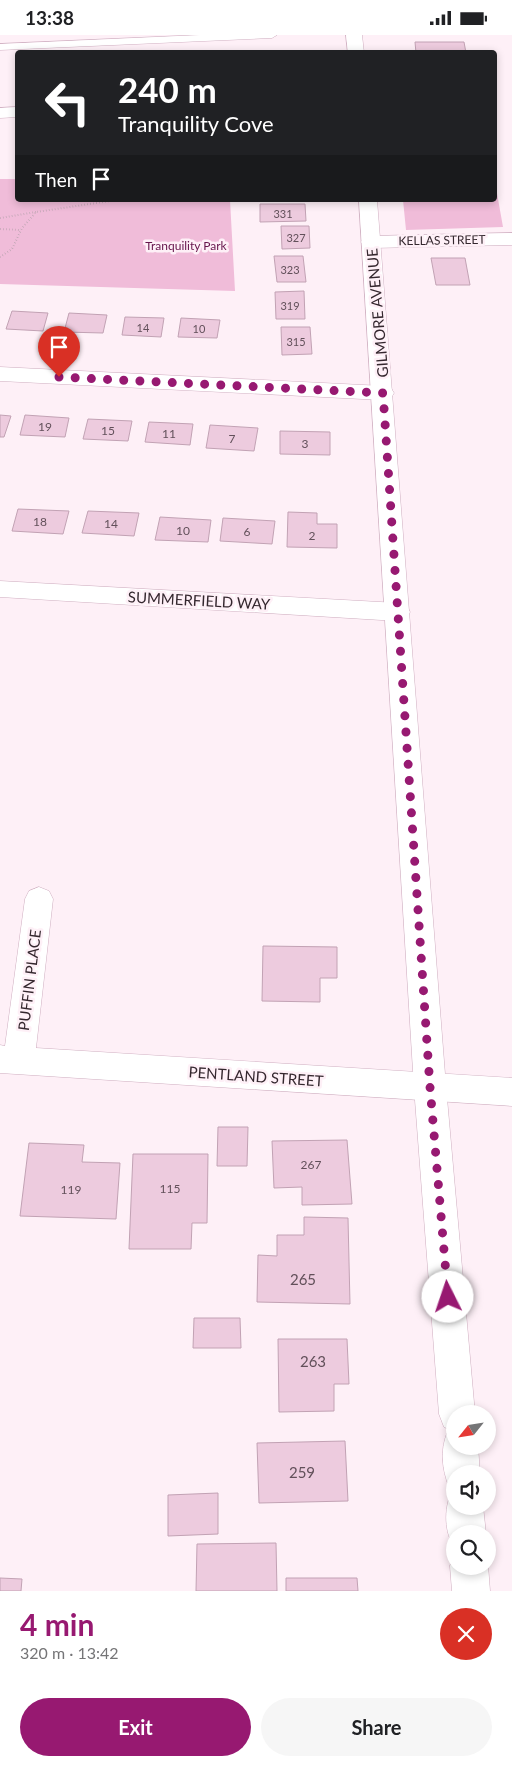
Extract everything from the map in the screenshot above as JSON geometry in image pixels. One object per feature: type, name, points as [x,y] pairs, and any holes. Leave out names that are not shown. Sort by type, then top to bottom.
[{"type":"street","points":[[354,35],[356,50]]},
{"type":"street","points":[[0,113],[15,112]]},
{"type":"street","name":"GILMORE AVENUE","points":[[368,202],[383,393],[430,1087],[456,1405]]},
{"type":"street","name":"KELLAS STREET","points":[[371,241],[512,239]]},
{"type":"street","points":[[0,374],[383,393]]},
{"type":"street","name":"SUMMERFIELD WAY","points":[[0,589],[398,612]]},
{"type":"street","name":"PUFFIN PLACE","points":[[9,1060],[39,899]]},
{"type":"street","name":"PENTLAND STREET","points":[[9,1060],[512,1092]]},
{"type":"street","points":[[470,1575],[471,1591]]},
{"type":"lane","points":[[0,47],[272,35]]},
{"type":"path","points":[[0,218],[104,202]]},
{"type":"path","points":[[0,257],[4,256],[16,244],[20,230],[36,212]]},
{"type":"path","points":[[0,229],[20,230]]},
{"type":"green space","name":"Tranquility Park","points":[[0,179],[15,179],[15,202],[230,202],[235,291],[0,284]]},
{"type":"green space","points":[[497,193],[503,227],[406,230],[403,202],[497,202]]},
{"type":"building","points":[[415,42],[464,42],[465,50],[416,50]]},
{"type":"building","points":[[260,204],[305,204],[306,221],[260,222]]},
{"type":"building","points":[[281,226],[309,226],[310,248],[282,249]]},
{"type":"building","points":[[274,256],[303,256],[306,282],[277,282]]},
{"type":"building","points":[[431,258],[465,258],[470,285],[436,285]]},
{"type":"building","points":[[304,291],[305,319],[276,319],[275,292]]},
{"type":"building","points":[[12,311],[48,313],[43,331],[6,329]]},
{"type":"building","points":[[69,313],[107,315],[103,333],[64,332]]},
{"type":"building","points":[[125,317],[164,318],[161,337],[122,335]]},
{"type":"building","points":[[181,318],[220,320],[217,338],[178,337]]},
{"type":"building","points":[[281,327],[310,327],[312,354],[282,355]]},
{"type":"building","points":[[0,415],[11,416],[4,437],[0,437]]},
{"type":"building","points":[[25,415],[69,418],[65,437],[20,435]]},
{"type":"building","points":[[88,419],[132,421],[128,441],[83,439]]},
{"type":"building","points":[[149,422],[193,424],[190,445],[145,442]]},
{"type":"building","points":[[210,425],[258,428],[254,451],[206,448]]},
{"type":"building","points":[[280,431],[330,432],[330,455],[280,454]]},
{"type":"building","points":[[18,509],[69,511],[63,534],[12,531]]},
{"type":"building","points":[[88,511],[139,513],[134,536],[82,533]]},
{"type":"building","points":[[288,512],[317,513],[317,524],[337,524],[337,548],[287,547]]},
{"type":"building","points":[[160,517],[211,520],[208,542],[155,540]]},
{"type":"building","points":[[223,518],[275,521],[272,544],[220,541]]},
{"type":"building","points":[[263,946],[337,947],[337,978],[320,978],[320,1002],[262,1001]]},
{"type":"building","points":[[218,1127],[248,1127],[247,1166],[217,1166]]},
{"type":"building","points":[[347,1140],[352,1204],[302,1205],[302,1187],[274,1188],[272,1141]]},
{"type":"building","points":[[29,1143],[84,1145],[82,1162],[120,1163],[116,1219],[20,1216]]},
{"type":"building","points":[[133,1154],[208,1154],[207,1223],[192,1223],[191,1249],[129,1249]]},
{"type":"building","points":[[304,1217],[348,1218],[350,1304],[257,1302],[258,1255],[277,1256],[277,1235],[304,1235]]},
{"type":"building","points":[[194,1318],[240,1318],[241,1348],[193,1348]]},
{"type":"building","points":[[278,1339],[347,1339],[349,1384],[334,1384],[334,1411],[279,1412]]},
{"type":"building","points":[[345,1441],[348,1501],[259,1503],[257,1443]]},
{"type":"building","points":[[218,1493],[218,1534],[168,1536],[168,1495]]},
{"type":"building","points":[[276,1543],[277,1591],[196,1591],[197,1544]]},
{"type":"building","points":[[0,1578],[22,1579],[21,1591],[0,1591]]},
{"type":"building","points":[[286,1578],[357,1578],[358,1591],[286,1591]]},
{"type":"route","points":[[59,377],[383,393],[430,1087],[448,1297]]}]
